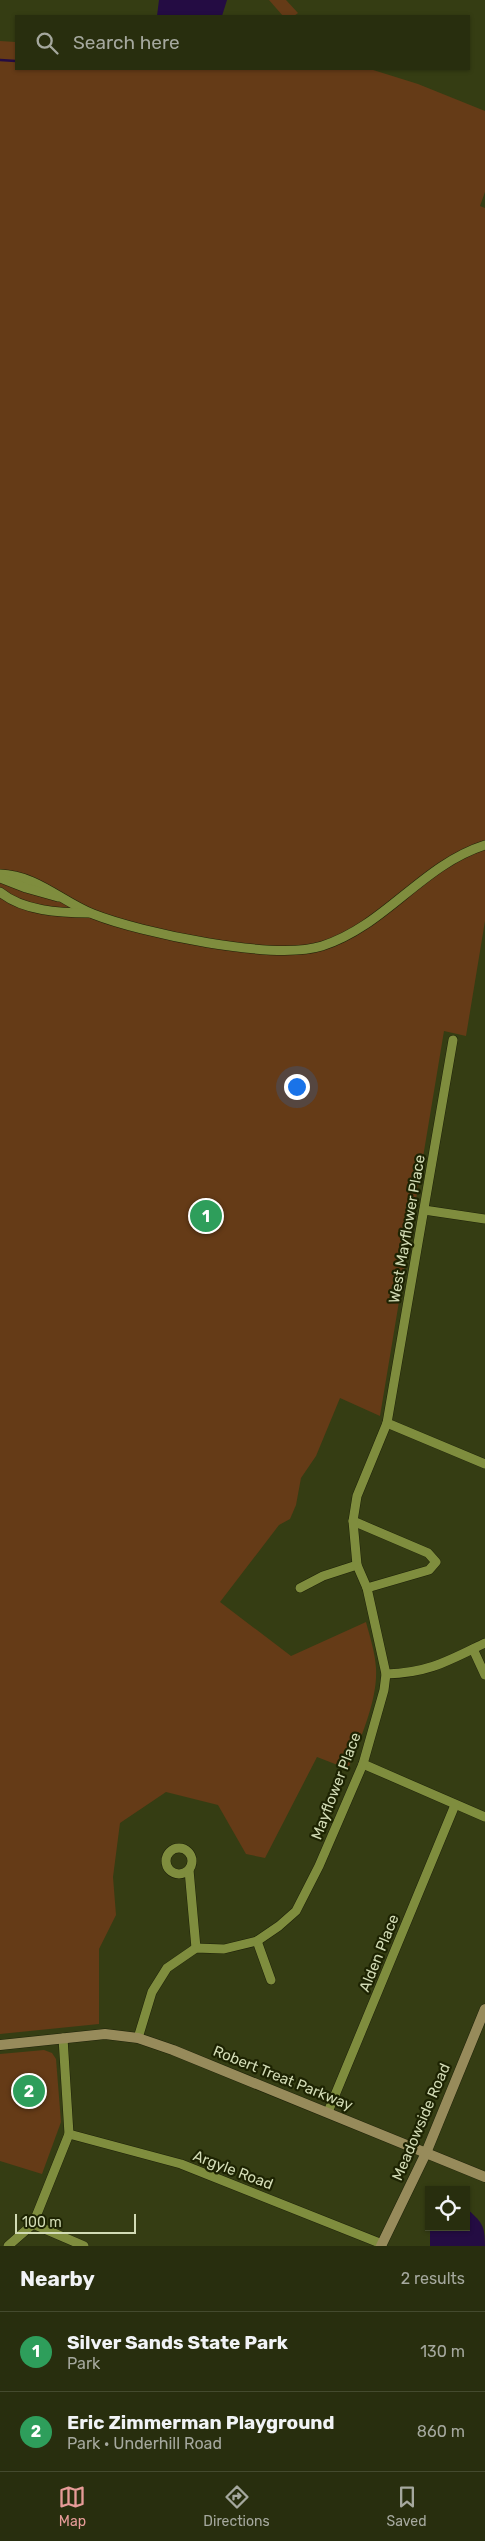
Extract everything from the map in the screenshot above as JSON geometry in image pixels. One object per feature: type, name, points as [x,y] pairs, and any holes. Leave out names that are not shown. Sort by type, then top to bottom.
[{"type":"street","points":[[0,892],[14,902],[35,908],[92,914],[148,930],[218,944],[265,951],[304,950],[337,940],[358,929],[445,862],[485,845]]},
{"type":"street","points":[[0,874],[15,875],[29,880],[92,914]]},
{"type":"street","points":[[0,878],[60,897]]},
{"type":"street","name":"West Mayflower Place","points":[[388,1423],[452,1040]]},
{"type":"street","points":[[424,1210],[485,1220]]},
{"type":"street","points":[[388,1423],[485,1464]]},
{"type":"street","name":"Mayflower Place","points":[[196,1948],[224,1949],[257,1941],[279,1926],[303,1900],[362,1764],[384,1690],[386,1674],[367,1588],[357,1564],[352,1521],[357,1496],[388,1423]]},
{"type":"street","points":[[352,1521],[428,1553],[436,1562],[428,1570],[367,1588]]},
{"type":"street","points":[[300,1588],[323,1576],[357,1564]]},
{"type":"street","points":[[386,1674],[410,1673],[440,1666],[485,1643]]},
{"type":"street","points":[[473,1649],[485,1675]]},
{"type":"street","points":[[362,1764],[455,1805],[485,1816]]},
{"type":"street","name":"Alden Place","points":[[328,2112],[455,1805]]},
{"type":"street","points":[[138,2038],[152,1992],[158,1979],[167,1968],[196,1948],[189,1870]]},
{"type":"street","points":[[257,1941],[271,1980]]},
{"type":"street","name":"Meadowside Road","points":[[381,2245],[426,2153],[485,2009]]},
{"type":"street","name":"Robert Treat Parkway","points":[[0,2045],[105,2034],[138,2038],[173,2050],[328,2112],[485,2177]]},
{"type":"street","points":[[8,2246],[33,2224],[69,2134],[63,2038]]},
{"type":"street","name":"Argyle Road","points":[[69,2134],[181,2164],[381,2245]]},
{"type":"street","points":[[33,2224],[84,2246]]},
{"type":"shaded area","points":[[159,0],[227,0],[222,15],[157,15]]},
{"type":"shaded area","points":[[269,0],[286,0],[298,13],[295,15],[282,15]]},
{"type":"shaded area","points":[[0,41],[15,42],[15,70],[373,70],[418,84],[485,111],[485,192],[480,206],[485,208],[485,921],[466,1036],[444,1031],[380,1416],[340,1398],[316,1456],[301,1478],[296,1505],[290,1519],[279,1525],[220,1602],[291,1656],[366,1622],[375,1656],[376,1680],[374,1693],[367,1720],[348,1769],[317,1757],[265,1858],[246,1854],[218,1805],[166,1792],[120,1823],[113,1877],[116,1915],[99,1949],[99,2024],[0,2034]]},
{"type":"shaded area","points":[[44,2050],[52,2053],[56,2059],[61,2122],[42,2174],[0,2161],[0,2054]]},
{"type":"shaded area","points":[[470,2212],[482,2224],[485,2246],[430,2246],[430,2231],[470,2231]]},
{"type":"waterway","points":[[0,60],[15,61]]},
{"type":"place","name":"Silver Sands State Park","points":[[206,1216]]},
{"type":"place","name":"Eric Zimmerman Playground","points":[[29,2091]]}]
